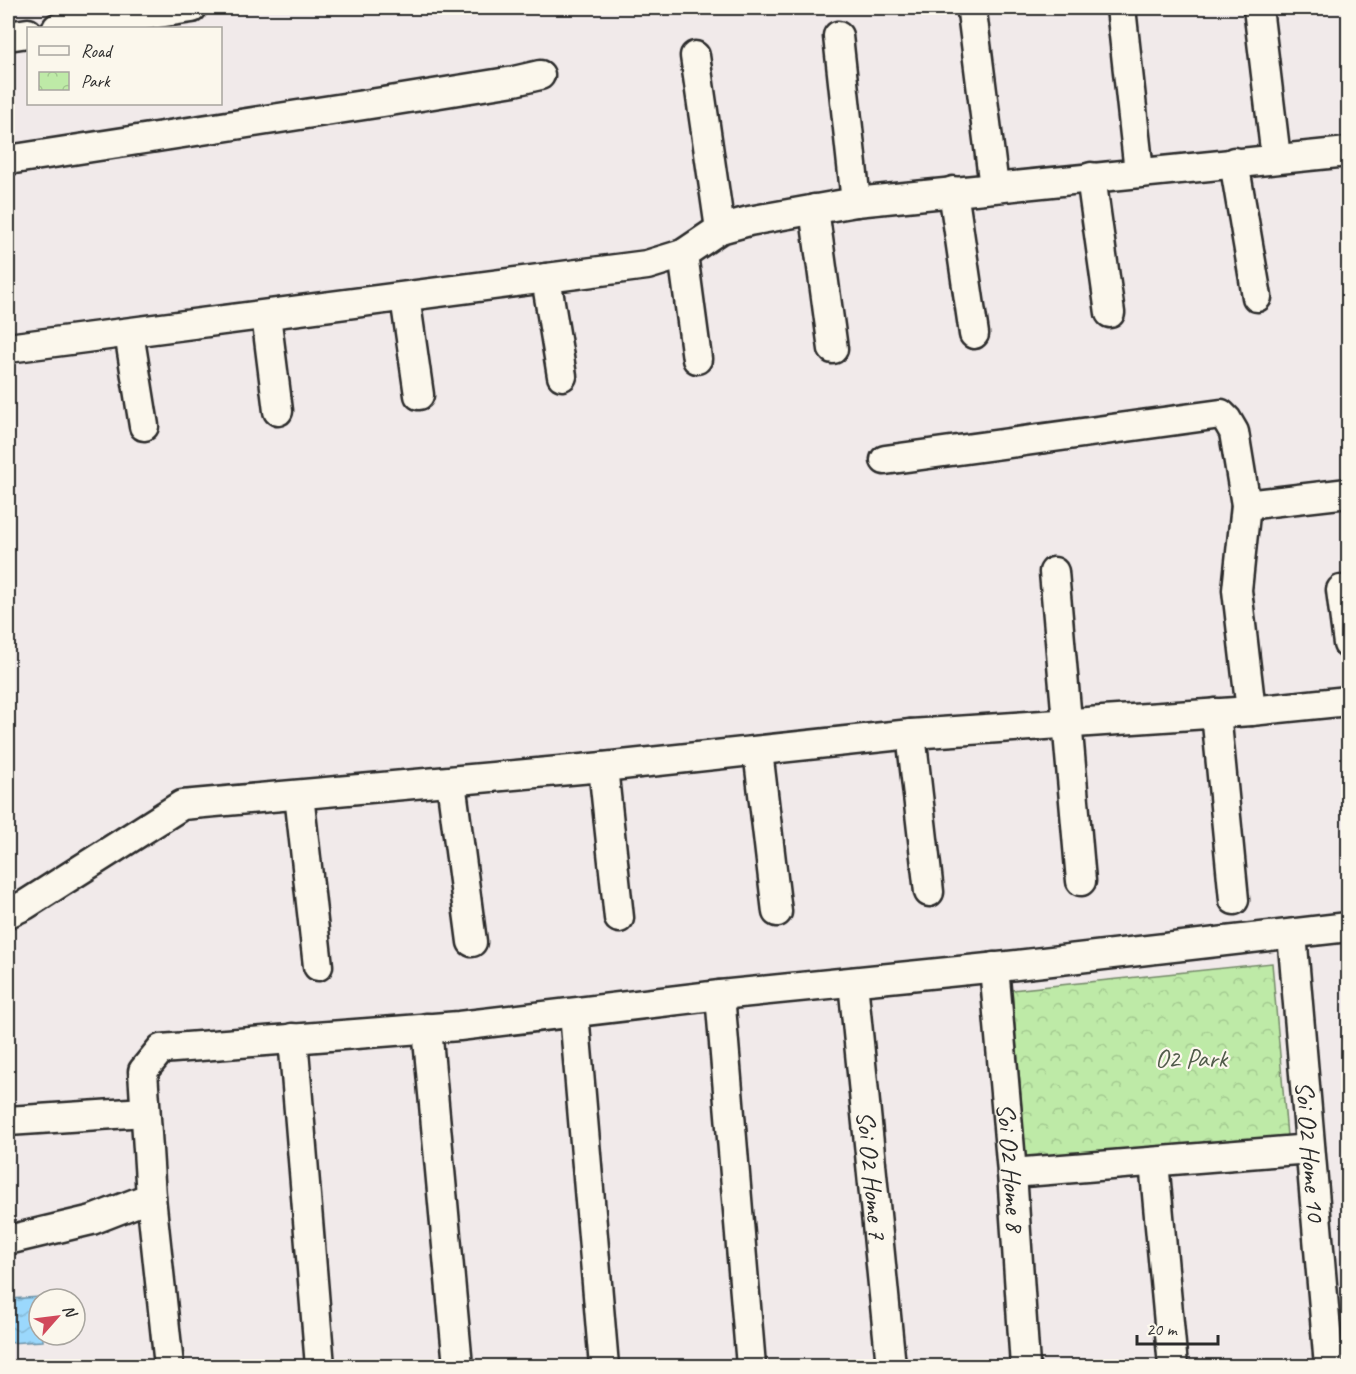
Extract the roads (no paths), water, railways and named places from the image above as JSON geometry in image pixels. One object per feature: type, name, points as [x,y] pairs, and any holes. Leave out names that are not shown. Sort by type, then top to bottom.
[{"type":"street","points":[[64,27],[192,8]]},
{"type":"street","points":[[1121,8],[1139,172]]},
{"type":"street","points":[[1258,8],[1276,158]]},
{"type":"street","points":[[972,12],[994,187]]},
{"type":"street","points":[[8,36],[27,33]]},
{"type":"street","points":[[838,36],[856,202]]},
{"type":"street","points":[[695,56],[720,229]]},
{"type":"street","points":[[8,160],[384,102],[540,75]]},
{"type":"street","points":[[8,348],[647,265],[683,254],[720,229],[749,221],[856,202],[1348,152]]},
{"type":"street","points":[[1234,162],[1257,297]]},
{"type":"street","points":[[1091,177],[1110,313]]},
{"type":"street","points":[[953,191],[974,334]]},
{"type":"street","points":[[814,209],[833,349]]},
{"type":"street","points":[[683,254],[697,359]]},
{"type":"street","points":[[546,278],[562,376]]},
{"type":"street","points":[[405,297],[420,395]]},
{"type":"street","points":[[266,315],[278,411]]},
{"type":"street","points":[[129,333],[144,426]]},
{"type":"street","points":[[885,460],[1221,414],[1234,432],[1246,505],[1237,590],[1251,711]]},
{"type":"street","points":[[1246,505],[1348,493]]},
{"type":"street","points":[[1054,572],[1082,880]]},
{"type":"street","points":[[1341,590],[1348,644]]},
{"type":"street","points":[[8,913],[25,905],[175,808],[190,804],[451,782],[911,734],[1251,711],[1348,701]]},
{"type":"street","points":[[1216,713],[1233,900]]},
{"type":"street","points":[[911,734],[929,892]]},
{"type":"street","points":[[758,751],[777,912]]},
{"type":"street","points":[[603,767],[619,918]]},
{"type":"street","points":[[451,782],[472,942]]},
{"type":"street","points":[[299,795],[318,966]]},
{"type":"street","points":[[169,1366],[151,1197],[143,1071],[160,1049],[427,1028],[574,1013],[1348,927]]},
{"type":"street","name":"Soi O2 Home 10","points":[[1292,934],[1329,1366]]},
{"type":"street","name":"Soi O2 Home 8","points":[[994,967],[1012,1173],[1025,1366]]},
{"type":"street","name":"Soi O2 Home 7","points":[[853,982],[891,1366]]},
{"type":"street","points":[[720,995],[751,1366]]},
{"type":"street","points":[[574,1013],[604,1366]]},
{"type":"street","points":[[427,1028],[458,1366]]},
{"type":"street","points":[[293,1038],[320,1366]]},
{"type":"street","points":[[8,1121],[145,1112]]},
{"type":"street","points":[[1012,1173],[1310,1149]]},
{"type":"street","points":[[1155,1162],[1173,1366]]},
{"type":"street","points":[[8,1240],[92,1220],[151,1197]]},
{"type":"water","points":[[27,1298],[27,1342],[8,1343],[8,1299]]},
{"type":"park label","name":"O2 Park","points":[[1191,1058]]}]
